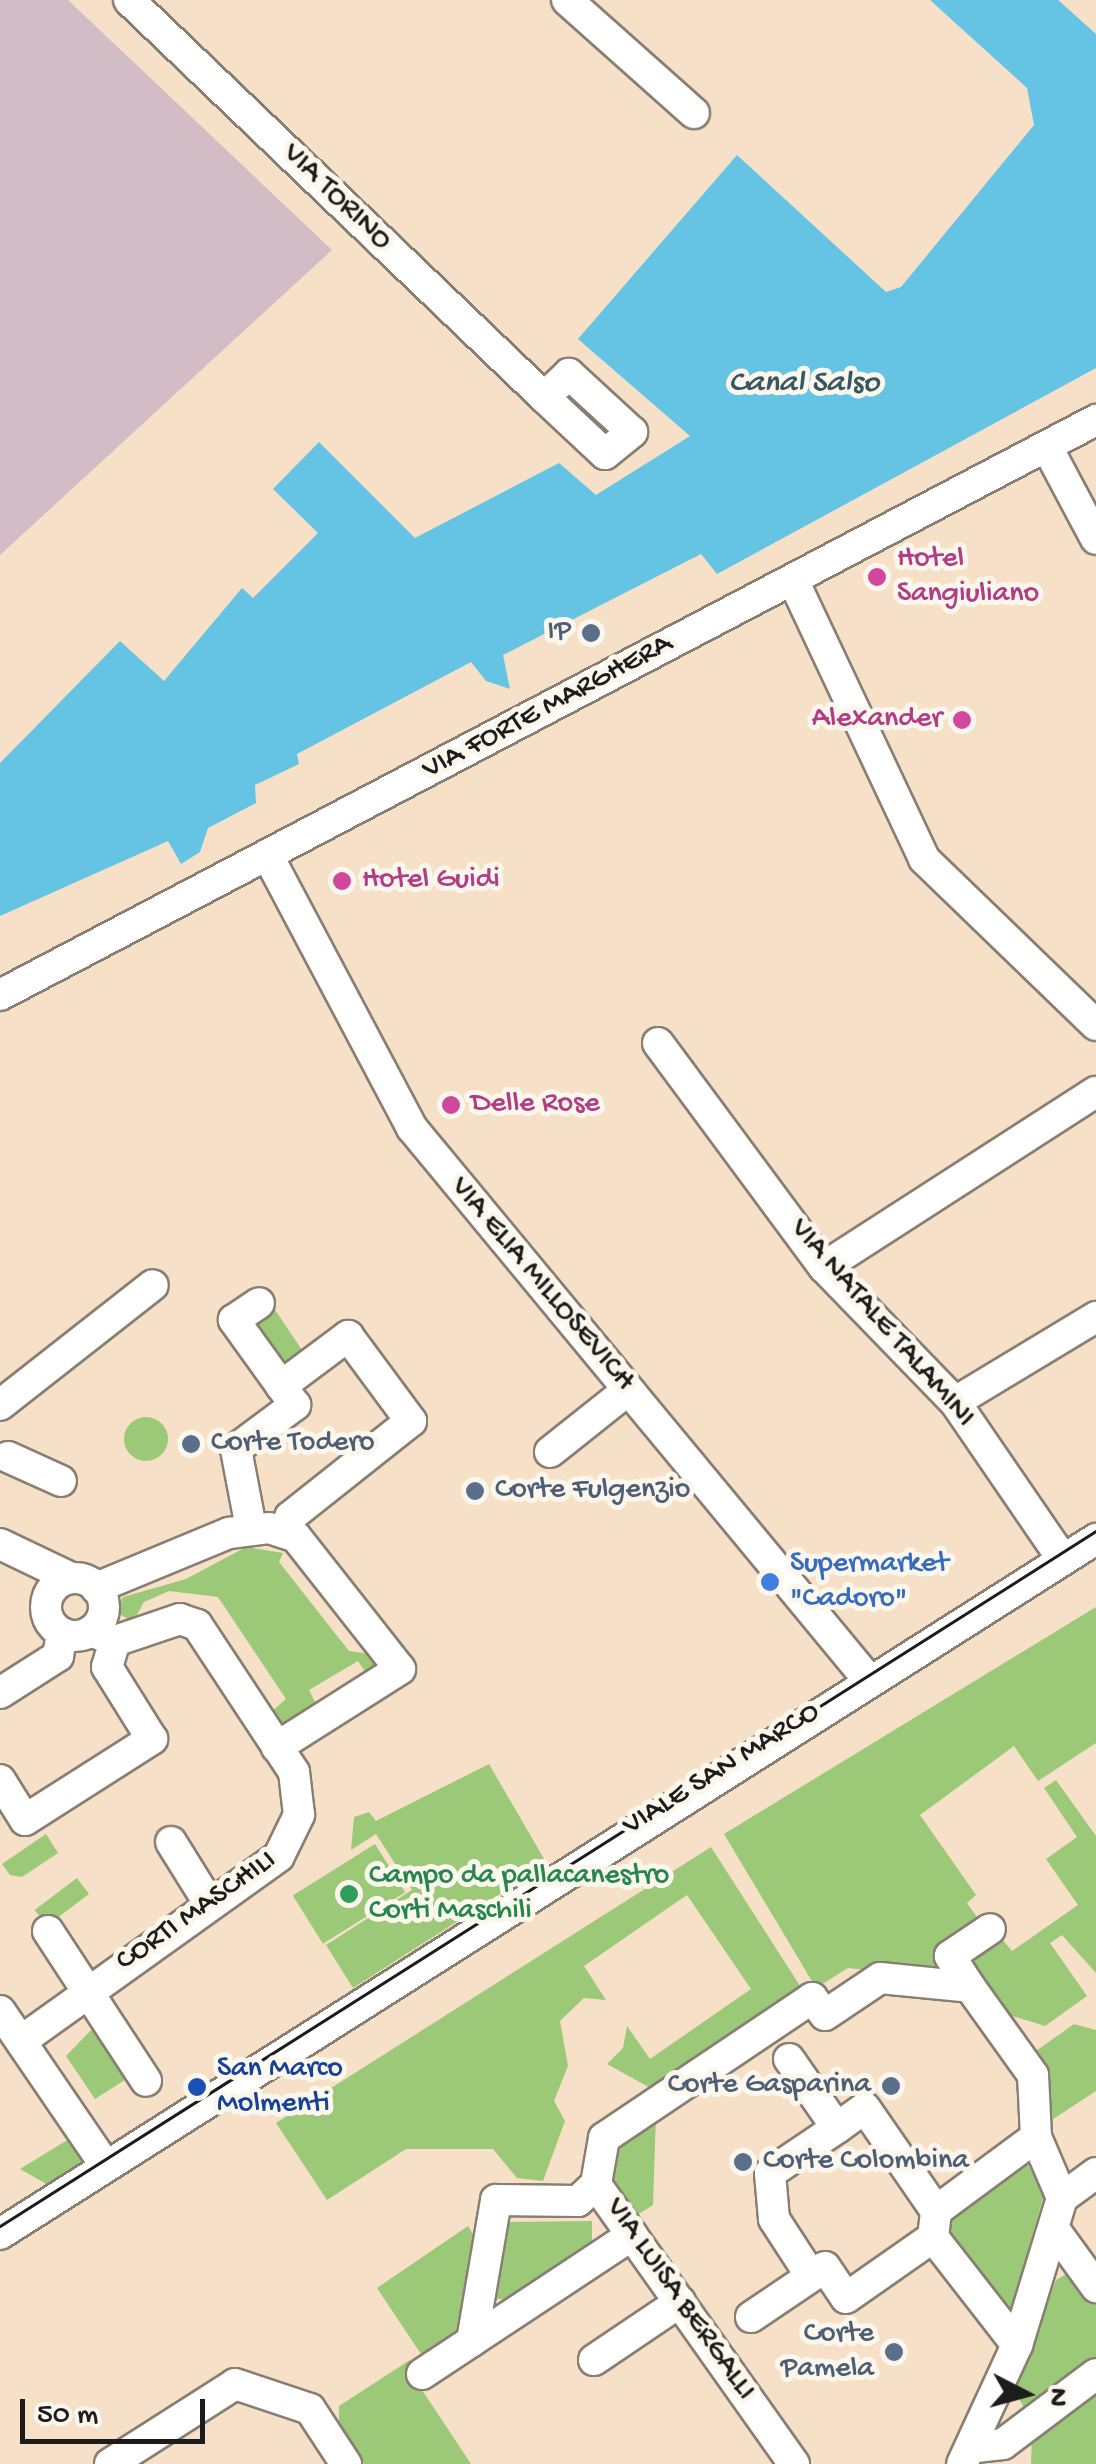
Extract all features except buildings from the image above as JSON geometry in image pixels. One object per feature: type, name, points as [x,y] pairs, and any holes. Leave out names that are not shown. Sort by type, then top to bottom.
[{"type":"street","name":"VIA TORINO","points":[[129,0],[544,397]]},
{"type":"street","points":[[566,0],[694,114]]},
{"type":"street","name":"VIA FORTE MARGHERA","points":[[0,995],[1096,420]]},
{"type":"street","points":[[1046,447],[1096,539]]},
{"type":"street","points":[[793,580],[924,859],[1096,1025]]},
{"type":"street","name":"VIA ELIA MILLOSEVICH","points":[[268,856],[412,1128],[867,1678]]},
{"type":"street","name":"VIA NATALE TALAMINI","points":[[658,1043],[824,1267],[955,1402],[1063,1560]]},
{"type":"street","points":[[824,1267],[1096,1092]]},
{"type":"street","points":[[0,1405],[152,1285]]},
{"type":"street","points":[[246,1312],[288,1395]]},
{"type":"street","points":[[955,1402],[1096,1317]]},
{"type":"street","points":[[252,1528],[236,1449],[342,1343],[411,1421],[290,1517],[286,1532]]},
{"type":"street","points":[[550,1452],[628,1390]]},
{"type":"street","points":[[8,1457],[61,1481]]},
{"type":"street","points":[[0,1780],[29,1825],[152,1739],[54,1586],[84,1583],[252,1528],[286,1532],[400,1669],[276,1747]]},
{"type":"street","name":"VIALE SAN MARCO","points":[[0,2234],[867,1678],[1096,1539]]},
{"type":"street","points":[[0,1693],[58,1656],[79,1629],[102,1616],[84,1583],[4,1548]]},
{"type":"street","points":[[4,1548],[79,1629]]},
{"type":"street","name":"CORTI MASCHILI","points":[[21,2041],[91,1998],[116,1965],[209,1903],[291,1840],[301,1795],[276,1747],[188,1620],[79,1629]]},
{"type":"street","points":[[170,1842],[209,1903]]},
{"type":"street","points":[[970,2456],[1017,2346],[1062,2198],[1036,2137],[1033,2075],[950,1956],[990,1928]]},
{"type":"street","points":[[48,1931],[146,2081]]},
{"type":"street","name":"VIA LUISA BERGALLI","points":[[794,2464],[596,2184],[604,2138],[812,1998],[824,2015],[880,1978],[970,1987]]},
{"type":"street","points":[[0,2011],[105,2165]]},
{"type":"street","points":[[790,2059],[836,2128]]},
{"type":"street","points":[[1017,2346],[935,2224],[866,2108],[770,2173],[774,2219],[818,2272],[846,2298],[935,2224],[1036,2137]]},
{"type":"street","points":[[1062,2198],[1096,2173]]},
{"type":"street","points":[[472,2340],[496,2200],[578,2201],[596,2184]]},
{"type":"street","points":[[1054,2229],[1096,2287]]},
{"type":"street","points":[[422,2374],[632,2235]]},
{"type":"street","points":[[751,2318],[818,2272]]},
{"type":"street","points":[[594,2360],[680,2302]]},
{"type":"street","points":[[970,2456],[1004,2444],[1096,2374]]},
{"type":"street","points":[[110,2464],[235,2384],[310,2409],[346,2464]]},
{"type":"shaded area","points":[[0,0],[68,0],[332,250],[0,555]]},
{"type":"green space","points":[[271,1304],[306,1355],[287,1368],[253,1316]]},
{"type":"green space","points":[[146,1417],[162,1423],[168,1439],[162,1455],[146,1461],[130,1455],[124,1439],[130,1423]]},
{"type":"green space","points":[[246,1547],[283,1553],[279,1562],[349,1651],[376,1655],[380,1666],[368,1676],[358,1661],[309,1690],[318,1708],[277,1735],[264,1718],[286,1699],[218,1597],[169,1591],[144,1602],[133,1622],[116,1612],[123,1597],[186,1579]]},
{"type":"green space","points":[[1096,1607],[1096,1743],[1038,1781],[1014,1746],[920,1815],[976,1895],[967,1903],[982,1924],[960,1981],[848,1968],[816,1988],[724,1834]]},
{"type":"green space","points":[[489,1764],[547,1864],[353,1988],[326,1945],[412,1890],[376,1834],[351,1850],[354,1817],[369,1812],[376,1821]]},
{"type":"green space","points":[[1056,1780],[1096,1836],[1096,1973],[1062,1935],[1050,1943],[1087,1996],[1045,2026],[993,2010],[962,1967],[1002,1939],[1012,1951],[1078,1905],[1046,1859],[1077,1837],[1044,1788]]},
{"type":"green space","points":[[46,1834],[58,1853],[22,1877],[10,1875],[2,1864]]},
{"type":"green space","name":"Campo da pallacanestro Corti Maschili","points":[[375,1844],[405,1892],[323,1944],[293,1895]]},
{"type":"green space","points":[[711,1847],[802,1989],[654,2090],[607,2064],[623,2048],[627,2026],[650,2059],[751,1989],[687,1895],[584,1966],[606,2000],[584,1998],[560,2021],[568,2066],[554,2101],[565,2121],[543,2181],[517,2178],[493,2149],[406,2149],[327,2200],[276,2123]]},
{"type":"green space","points":[[77,1878],[89,1894],[47,1926],[35,1910]]},
{"type":"green space","points":[[1074,2024],[1096,2030],[1096,2091],[1044,2125],[1029,2056]]},
{"type":"green space","points":[[94,2027],[128,2078],[95,2099],[66,2056]]},
{"type":"green space","points":[[656,2114],[653,2205],[634,2217],[608,2181],[614,2143]]},
{"type":"green space","points":[[69,2139],[86,2163],[50,2186],[20,2169]]},
{"type":"green space","points":[[1025,2159],[1044,2195],[1010,2312],[948,2240],[951,2215]]},
{"type":"green space","points":[[592,2221],[592,2243],[509,2300],[489,2298],[505,2222]]},
{"type":"green space","points":[[468,2226],[476,2239],[454,2345],[427,2363],[377,2288]]},
{"type":"green space","points":[[1075,2269],[1096,2303],[1096,2360],[1027,2413],[1015,2391],[1056,2280]]},
{"type":"green space","points":[[410,2360],[418,2384],[471,2464],[364,2464],[339,2426],[339,2406]]},
{"type":"green space","points":[[1096,2388],[1096,2464],[1031,2464],[1032,2437]]},
{"type":"water","name":"Canal Salso","points":[[930,0],[1058,0],[1096,34],[1096,368],[717,574],[701,554],[503,655],[510,689],[486,681],[471,662],[297,754],[299,764],[255,785],[256,803],[208,828],[200,852],[181,864],[168,841],[0,916],[0,763],[120,641],[164,681],[242,588],[253,598],[318,533],[273,489],[319,442],[415,538],[559,463],[596,495],[690,436],[578,339],[737,155],[886,292],[901,287],[1034,125],[1027,88]]},
{"type":"tram line","points":[[0,2226],[1096,1531]]},
{"type":"place","name":"Hotel Sangiuliano","points":[[877,577]]},
{"type":"place","name":"IP","points":[[591,633]]},
{"type":"place","name":"Alexander","points":[[962,720]]},
{"type":"place","name":"Hotel Guidi","points":[[342,881]]},
{"type":"place","name":"Delle Rose","points":[[451,1105]]},
{"type":"place","name":"Corte Todero","points":[[191,1444]]},
{"type":"place","name":"Corte Fulgenzio","points":[[475,1491]]},
{"type":"place","name":"Supermarket \"Cadoro\"","points":[[770,1582]]},
{"type":"place","name":"Campo da pallacanestro Corti Maschili","points":[[349,1894]]},
{"type":"place","name":"Corte Gasparina","points":[[891,2086]]},
{"type":"place","name":"San Marco Molmenti","points":[[197,2087]]},
{"type":"place","name":"Corte Colombina","points":[[743,2162]]},
{"type":"place","name":"Corte Pamela","points":[[894,2352]]}]
